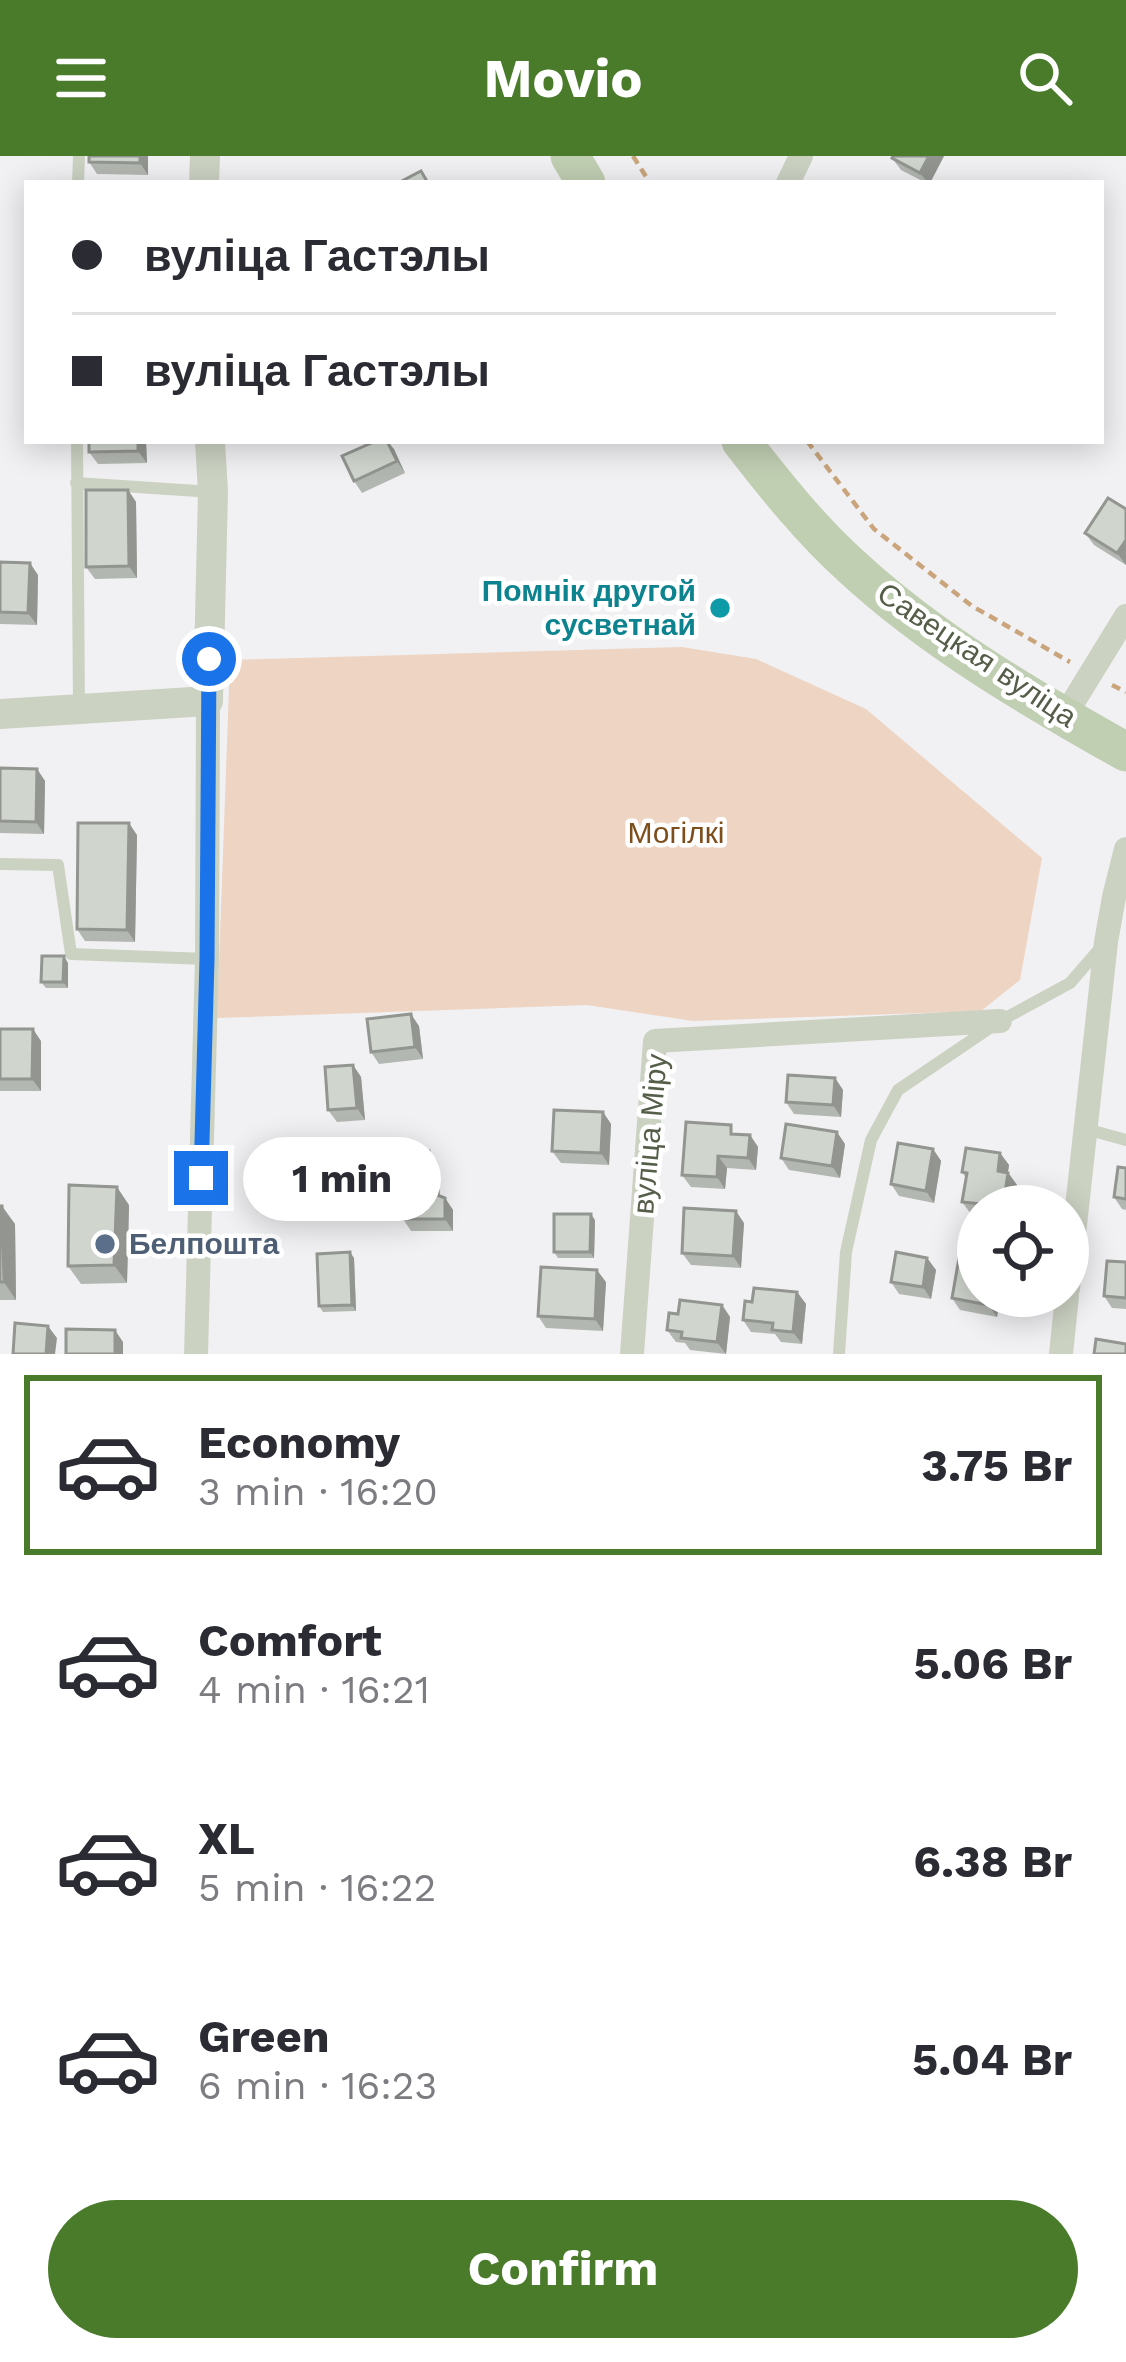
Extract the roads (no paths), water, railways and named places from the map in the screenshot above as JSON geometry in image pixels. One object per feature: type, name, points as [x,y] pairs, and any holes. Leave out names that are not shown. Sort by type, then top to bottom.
[{"type":"main road","name":"Савецкая вуліца","points":[[744,444],[835,550],[903,611],[990,671],[1126,752]]},
{"type":"street","points":[[196,1354],[207,959],[210,444]]},
{"type":"street","points":[[1064,717],[1126,616]]},
{"type":"street","points":[[0,713],[208,701]]},
{"type":"street","points":[[1080,1185],[1106,942],[1120,900],[1126,849]]},
{"type":"street","name":"вуліца Міру","points":[[632,1354],[655,1041],[1000,1021]]},
{"type":"street","points":[[1061,1354],[1065,1317]]},
{"type":"lane","points":[[77,444],[79,707]]},
{"type":"lane","points":[[76,483],[213,492]]},
{"type":"lane","points":[[0,864],[58,866],[71,954],[207,959]]},
{"type":"lane","points":[[838,1354],[846,1252],[871,1140],[898,1090],[1000,1021],[1070,983],[1106,942]]},
{"type":"lane","points":[[1086,1129],[1126,1139]]},
{"type":"place","name":"Помнік другой сусветнай","points":[[720,608]]},
{"type":"place","name":"Белпошта","points":[[105,1244]]},
{"type":"park label","name":"Могілкі","points":[[676,833]]}]
